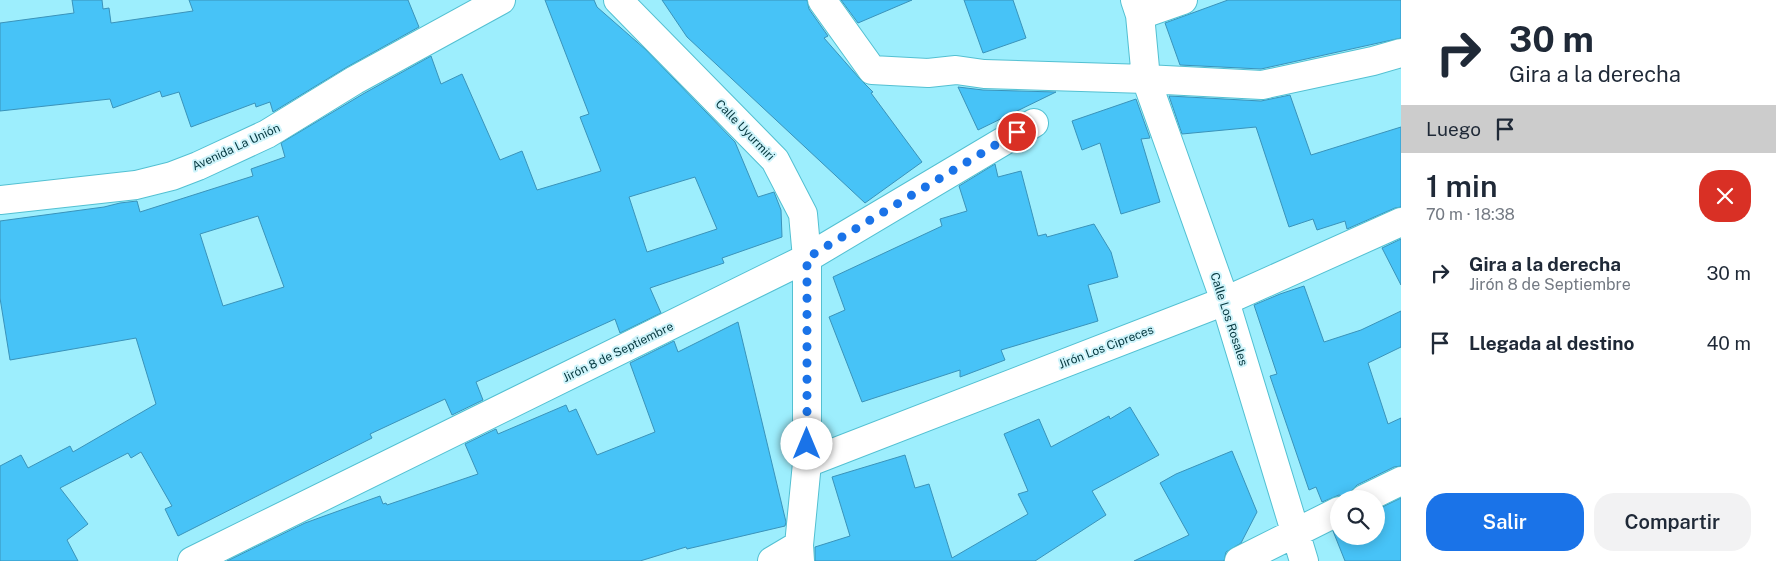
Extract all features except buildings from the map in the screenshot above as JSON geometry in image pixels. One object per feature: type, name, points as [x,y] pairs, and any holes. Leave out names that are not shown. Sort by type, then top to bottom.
[{"type":"street","name":"Avenida La Unión","points":[[0,200],[136,185],[172,176],[198,166],[267,134],[356,80],[501,0]]},
{"type":"street","name":"Calle Uyurmiri","points":[[618,0],[775,160],[803,214],[807,258],[807,463],[800,553]]},
{"type":"street","points":[[822,0],[872,70],[928,73],[956,70],[984,74],[1262,85],[1401,52]]},
{"type":"street","points":[[1138,8],[1183,0]]},
{"type":"street","name":"Calle Los Rosales","points":[[1138,8],[1146,79],[1224,301],[1304,561]]},
{"type":"street","name":"Jirón 8 de Septiembre","points":[[192,561],[807,258],[1034,123]]},
{"type":"street","name":"Jirón Los Cipreces","points":[[807,463],[1224,301],[1401,222]]},
{"type":"street","points":[[1382,490],[1401,480]]},
{"type":"street","points":[[1239,561],[1330,515]]},
{"type":"street","points":[[772,561],[800,553]]},
{"type":"route","points":[[807,444],[807,258],[1017,132]]}]
